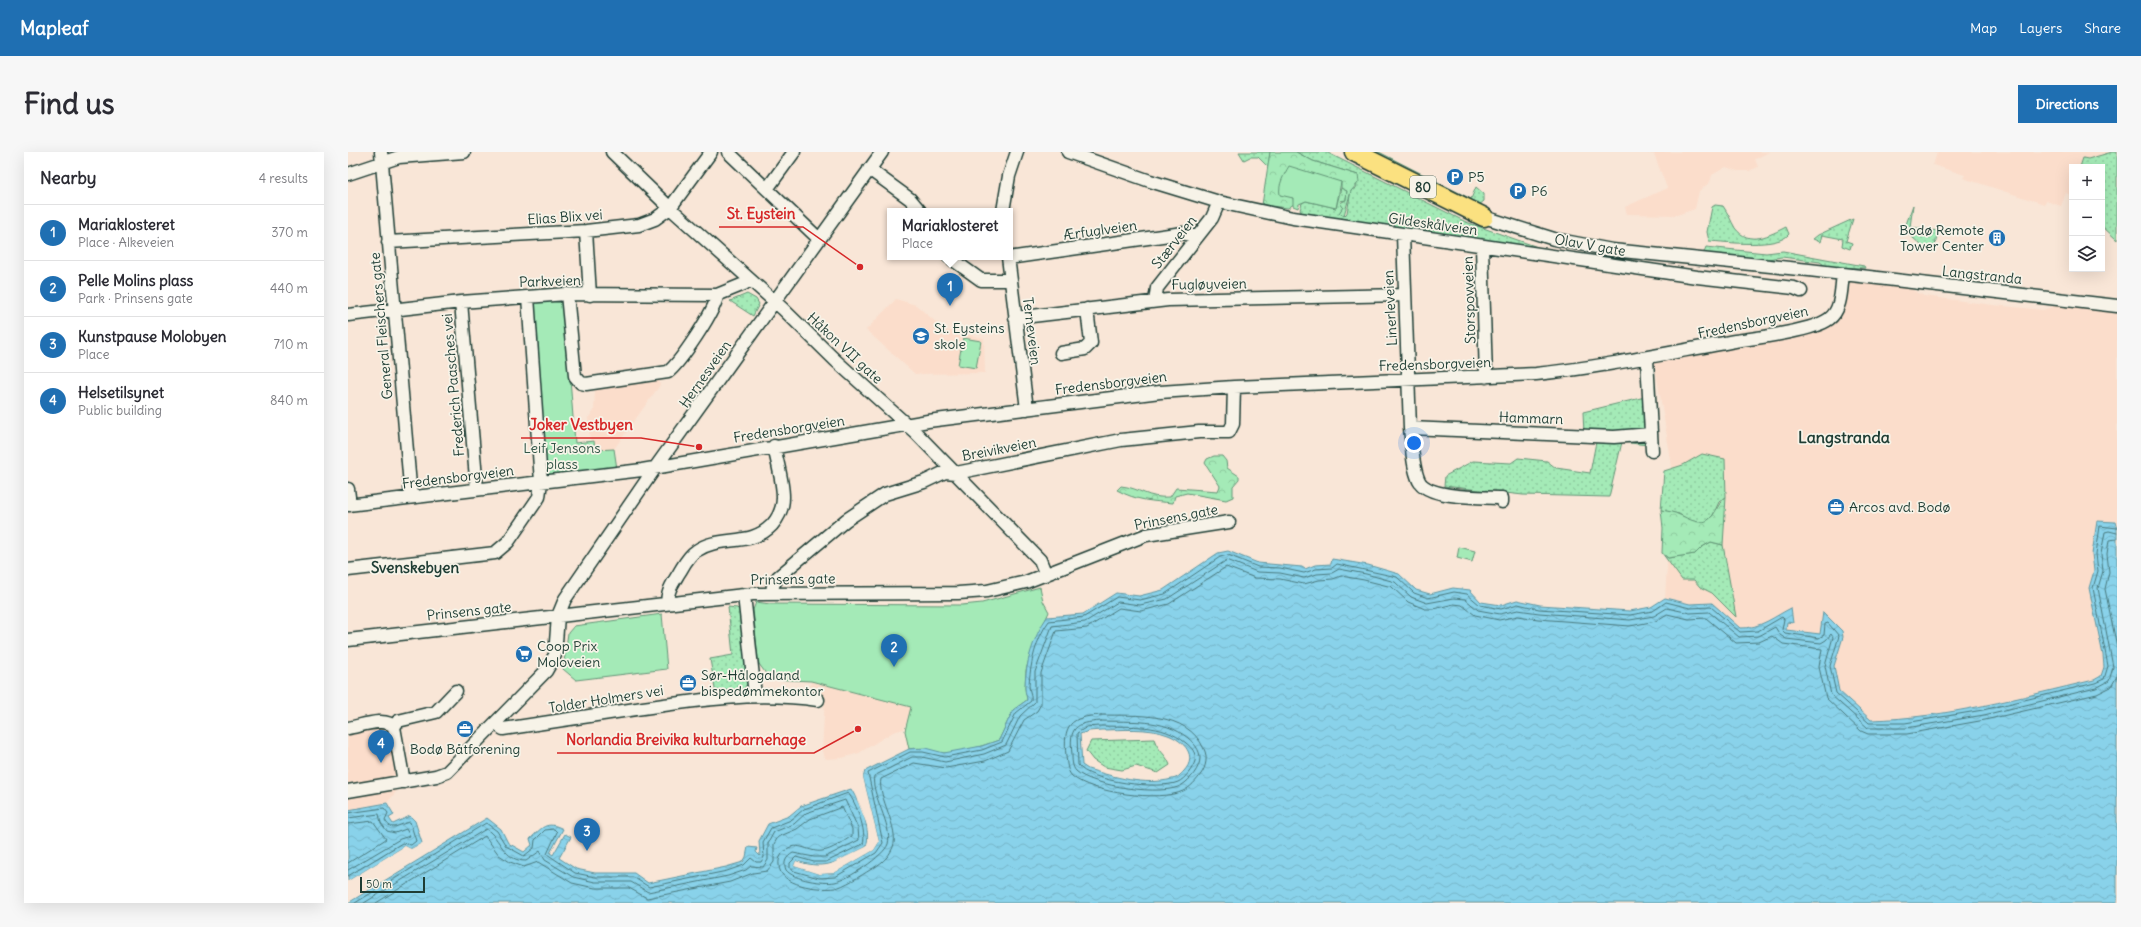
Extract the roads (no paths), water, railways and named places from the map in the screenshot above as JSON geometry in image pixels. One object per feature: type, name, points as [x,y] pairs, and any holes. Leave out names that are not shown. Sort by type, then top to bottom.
[{"type":"highway","name":"Olav V gate","points":[[1354,152],[1484,217]]},
{"type":"street","points":[[348,174],[381,157],[464,152]]},
{"type":"street","name":"Håkon VII gate","points":[[612,152],[670,208],[775,302],[908,426],[956,473],[1040,560],[1046,575]]},
{"type":"street","name":"Elias Blix vei","points":[[388,242],[586,231],[639,225],[655,219],[670,208],[711,152]]},
{"type":"street","points":[[728,152],[819,239]]},
{"type":"street","points":[[768,189],[794,152]]},
{"type":"street","name":"Hernesveien","points":[[348,791],[436,776],[447,772],[496,724],[550,666],[556,648],[558,616],[565,599],[656,468],[882,152]]},
{"type":"street","points":[[1004,208],[1009,176],[1016,152]]},
{"type":"street","name":"Gildeskålveien","points":[[1068,152],[1150,181],[1219,202],[1293,218],[1697,277],[1794,288],[1801,291]]},
{"type":"street","name":"General Fleischers gate","points":[[381,157],[411,498]]},
{"type":"street","points":[[869,169],[910,199],[918,208]]},
{"type":"street","name":"Stærveien","points":[[1155,301],[1157,288],[1212,218],[1219,202]]},
{"type":"street","name":"Olav V gate","points":[[1484,217],[1554,239],[1612,250],[1843,274]]},
{"type":"street","points":[[586,231],[590,294]]},
{"type":"street","name":"Ærfuglveien","points":[[1013,257],[1183,234],[1196,237]]},
{"type":"street","name":"Linerleveien","points":[[1403,235],[1408,380]]},
{"type":"street","name":"Storspovveien","points":[[1482,246],[1486,376]]},
{"type":"street","points":[[953,260],[982,280],[1011,280]]},
{"type":"street","name":"Terneveien","points":[[1008,260],[1027,409]]},
{"type":"street","name":"Langstranda","points":[[1843,274],[2117,306]]},
{"type":"street","name":"Fredensborgveien","points":[[349,505],[656,468],[774,446],[908,426],[928,421],[1160,392],[1234,387],[1544,373],[1647,359],[1759,338],[1811,326],[1828,320],[1838,306],[1843,274]]},
{"type":"street","name":"Parkveien","points":[[348,315],[461,302],[568,294],[717,294],[744,284],[749,279]]},
{"type":"street","points":[[568,294],[575,376],[581,384],[586,384],[658,375],[673,369],[715,307],[717,294]]},
{"type":"street","name":"Fugløyveien","points":[[1015,318],[1155,301],[1404,295]]},
{"type":"street","points":[[348,570],[495,553],[508,542],[539,497],[541,482],[528,297]]},
{"type":"street","name":"Frederich Paasches vei","points":[[461,302],[477,490]]},
{"type":"street","points":[[1061,353],[1085,349],[1091,344],[1087,309]]},
{"type":"street","points":[[1647,359],[1652,451]]},
{"type":"street","points":[[1408,380],[1410,428],[1418,477],[1425,487],[1437,492],[1502,498],[1502,502]]},
{"type":"street","name":"Breivikveien","points":[[772,594],[773,585],[778,576],[869,503],[885,494],[924,482],[945,472],[956,473],[1121,440],[1199,432],[1230,432],[1233,424],[1234,387]]},
{"type":"street","name":"Hammarn","points":[[1410,428],[1614,437],[1651,434]]},
{"type":"street","points":[[667,603],[668,592],[685,564],[695,551],[718,543],[749,539],[759,536],[775,522],[780,514],[783,496],[774,446]]},
{"type":"street","points":[[348,489],[349,505]]},
{"type":"street","name":"Prinsens gate","points":[[348,640],[744,595],[958,593],[987,591],[1046,575],[1146,535],[1229,522]]},
{"type":"street","points":[[744,595],[755,695]]},
{"type":"street","points":[[404,782],[394,727],[398,720],[436,712],[456,691]]},
{"type":"street","name":"Tolder Holmers vei","points":[[496,724],[503,729],[680,703],[755,695],[794,696],[818,700]]},
{"type":"street","points":[[348,728],[382,722],[387,722],[394,727]]},
{"type":"water","points":[[2097,521],[2115,522],[2117,529],[2117,903],[348,903],[487,818],[501,829],[508,843],[524,852],[532,845],[530,839],[541,829],[548,825],[557,826],[563,829],[550,853],[553,855],[565,834],[571,837],[559,858],[576,869],[595,873],[634,873],[648,883],[726,867],[743,862],[746,857],[748,847],[757,848],[756,852],[760,856],[759,841],[768,824],[789,816],[801,806],[851,789],[864,817],[867,832],[866,847],[840,860],[825,865],[807,864],[796,861],[794,866],[819,874],[834,873],[874,850],[879,842],[863,777],[865,771],[909,749],[925,748],[944,753],[982,746],[999,740],[1013,710],[1027,700],[1025,679],[1028,661],[1034,642],[1047,617],[1083,614],[1116,593],[1139,596],[1163,590],[1218,553],[1228,551],[1258,563],[1302,567],[1305,569],[1315,565],[1331,564],[1332,559],[1368,565],[1399,574],[1416,590],[1430,594],[1453,588],[1470,590],[1481,602],[1501,605],[1517,600],[1540,605],[1630,611],[1651,607],[1665,598],[1690,604],[1712,603],[1740,628],[1747,628],[1761,624],[1791,608],[1793,623],[1787,622],[1786,630],[1820,634],[1823,612],[1842,631],[1843,637],[1834,666],[1839,691],[1871,720],[1928,715],[1984,706],[2094,680],[2101,676],[2104,667],[2103,655],[2089,588],[2094,571],[2092,554]],"holes":[[[1126,729],[1160,732],[1174,738],[1184,745],[1190,760],[1184,771],[1176,778],[1151,782],[1119,778],[1088,769],[1082,765],[1080,734],[1089,731]]]},
{"type":"water","points":[[387,803],[394,815],[389,818],[393,824],[410,816],[415,821],[422,843],[411,849],[405,846],[348,881],[348,810]]},
{"type":"place","name":"P5","points":[[1455,177]]},
{"type":"place","name":"P6","points":[[1518,191]]},
{"type":"place","name":"Bodø Remote Tower Center","points":[[1997,238]]},
{"type":"place","name":"St. Eystein","points":[[860,267]]},
{"type":"place","name":"Mariaklosteret","points":[[950,306]]},
{"type":"place","name":"St. Eysteins skole","points":[[921,336]]},
{"type":"place","name":"Joker Vestbyen","points":[[699,447]]},
{"type":"place","name":"Arcos avd. Bodø","points":[[1836,507]]},
{"type":"place","name":"Coop Prix Moloveien","points":[[524,654]]},
{"type":"place","name":"Pelle Molins plass","points":[[894,667]]},
{"type":"place","name":"Sør-Hålogaland bispedømmekontor","points":[[688,683]]},
{"type":"place","name":"Bodø Båtforening","points":[[465,729]]},
{"type":"place","name":"Norlandia Breivika kulturbarnehage","points":[[858,729]]},
{"type":"place","name":"Helsetilsynet","points":[[381,763]]},
{"type":"place","name":"Kunstpause Molobyen","points":[[587,851]]},
{"type":"district","name":"Langstranda","points":[[1844,437]]},
{"type":"district","name":"Svenskebyen","points":[[415,568]]},
{"type":"park label","name":"Leif Jensons plass","points":[[562,456]]}]
